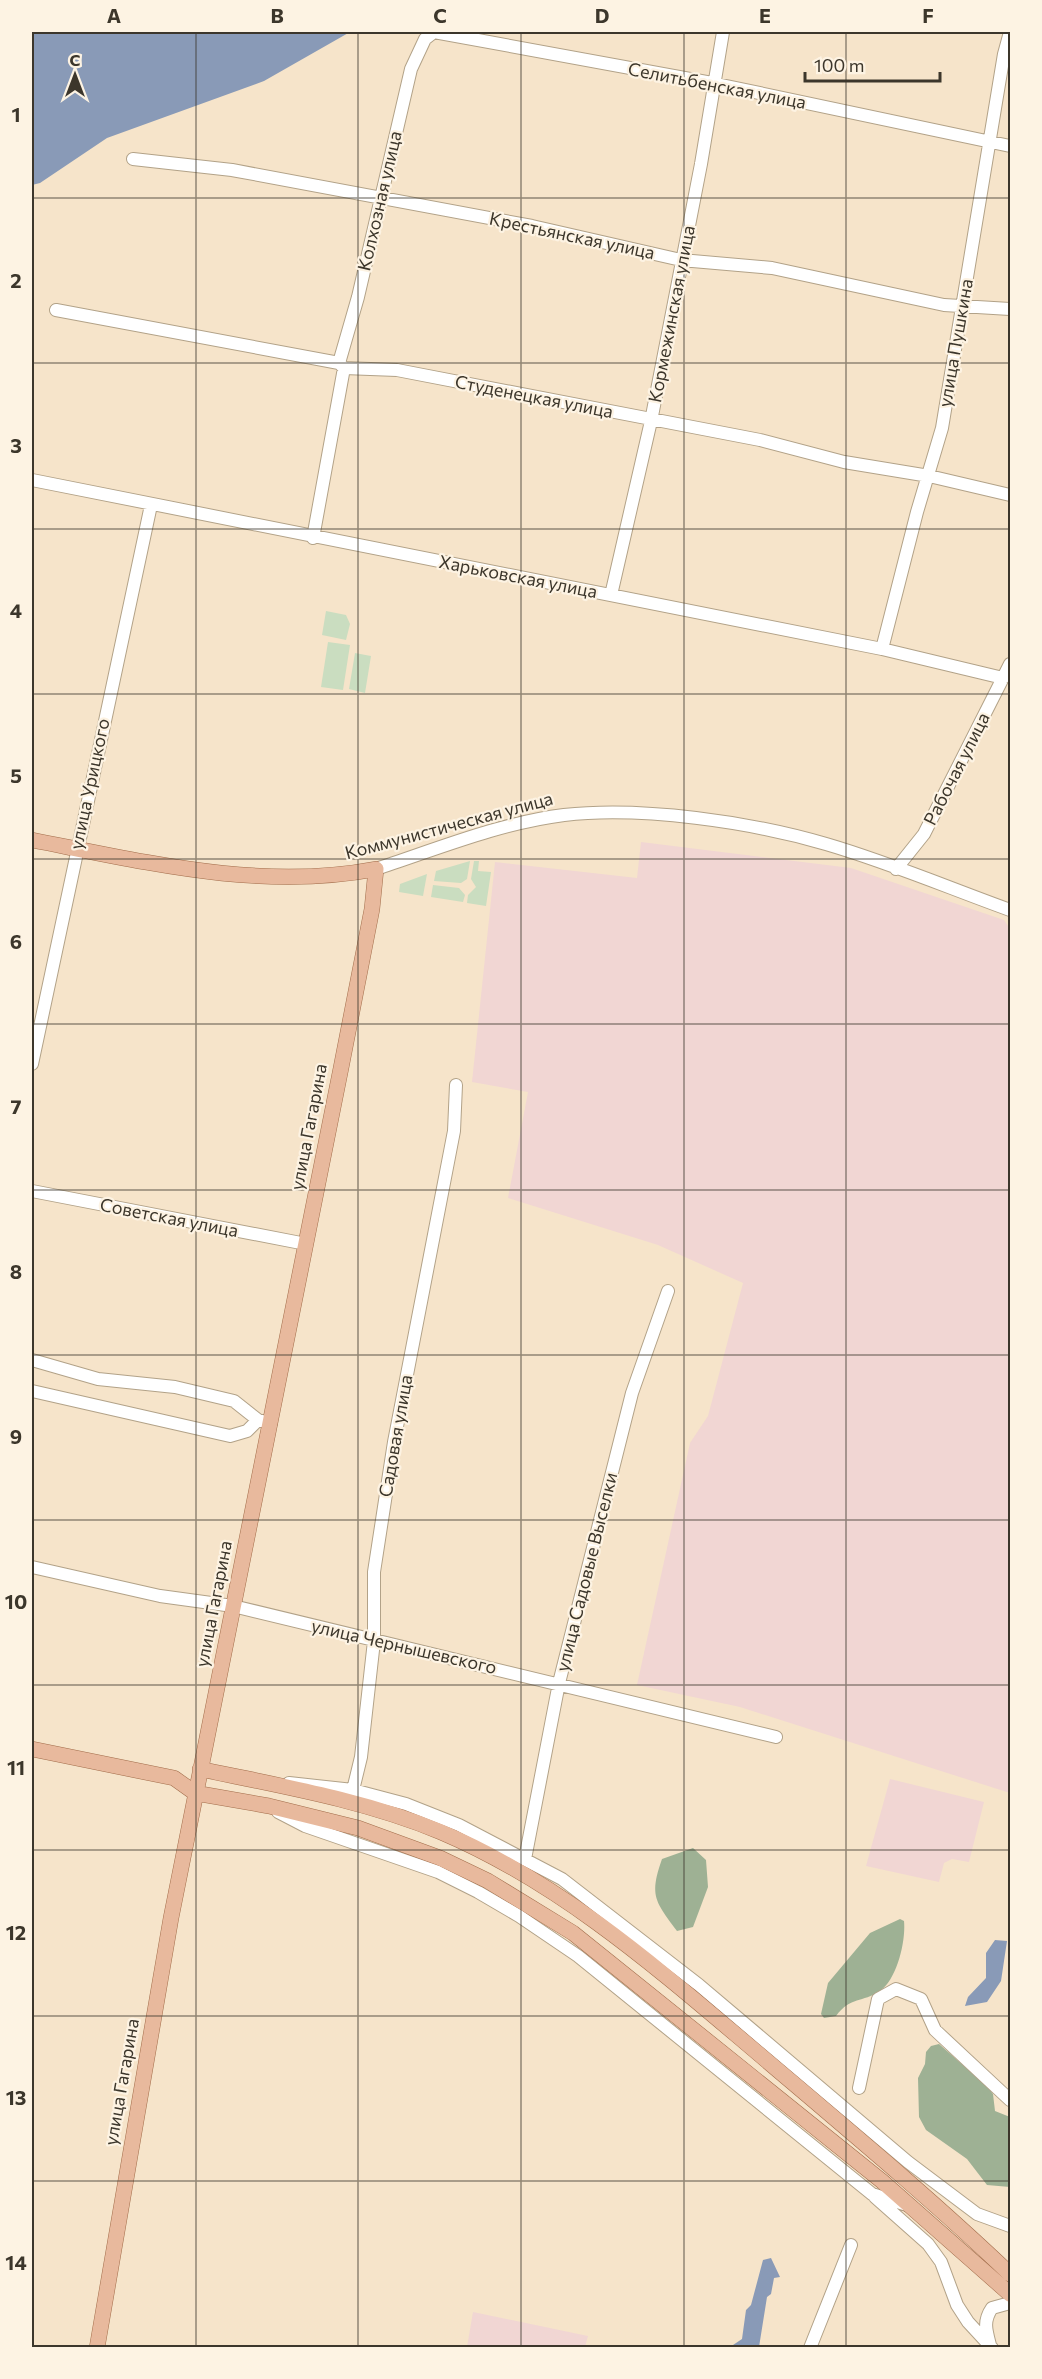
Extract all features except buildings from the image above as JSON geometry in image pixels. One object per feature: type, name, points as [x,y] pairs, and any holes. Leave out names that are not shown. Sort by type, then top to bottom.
[{"type":"main road","name":"Коммунистическая улица","points":[[32,840],[196,870],[260,877],[324,877],[376,869]]},
{"type":"main road","name":"улица Гагарина","points":[[97,2348],[162,1967],[233,1606],[264,1422],[306,1244],[372,909],[376,869]]},
{"type":"main road","points":[[32,1749],[174,1778],[195,1793],[317,1817],[402,1843],[478,1876],[527,1903],[573,1934],[910,2206],[1011,2294]]},
{"type":"main road","points":[[174,1778],[200,1769],[339,1799],[401,1817],[489,1854],[535,1880],[576,1906],[684,1991],[917,2189],[1011,2274]]},
{"type":"street","name":"Селитьбенская улица","points":[[425,39],[434,32],[712,83],[1011,146]]},
{"type":"street","name":"Кормежинская улица","points":[[611,595],[651,421],[701,164],[712,83],[723,32]]},
{"type":"street","name":"улица Пушкина","points":[[882,650],[916,512],[942,428],[1004,54],[1011,32]]},
{"type":"street","name":"Колхозная улица","points":[[313,538],[341,366],[411,69],[425,39]]},
{"type":"street","name":"Крестьянская улица","points":[[133,159],[232,170],[532,226],[681,260],[772,268],[944,305],[1011,309]]},
{"type":"street","name":"Студенецкая улица","points":[[56,310],[341,366],[397,370],[651,421],[760,440],[844,462],[929,476],[1011,495]]},
{"type":"street","name":"Харьковская улица","points":[[32,480],[882,650],[1004,678]]},
{"type":"street","name":"улица Урицкого","points":[[32,1064],[151,505]]},
{"type":"street","name":"Рабочая улица","points":[[896,869],[924,834],[1011,664]]},
{"type":"street","name":"Коммунистическая улица","points":[[376,869],[467,838],[564,815],[603,813],[673,817],[784,834],[827,844],[1011,910]]},
{"type":"street","name":"Садовая улица","points":[[353,1790],[361,1756],[374,1641],[374,1572],[394,1442],[454,1131],[456,1085]]},
{"type":"street","name":"Советская улица","points":[[32,1191],[306,1244]]},
{"type":"street","name":"улица Садовые Выселки","points":[[525,1859],[559,1683],[632,1393],[668,1291]]},
{"type":"street","points":[[32,1360],[98,1379],[175,1387],[234,1401],[264,1422],[247,1431],[230,1436],[32,1391]]},
{"type":"street","name":"улица Чернышевского","points":[[32,1567],[160,1596],[233,1606],[776,1737]]},
{"type":"street","points":[[274,1784],[318,1784],[353,1790],[406,1804],[459,1825],[562,1879],[609,1913],[757,2033],[908,2162],[977,2214],[1011,2226]]},
{"type":"street","points":[[269,1806],[305,1826],[438,1872],[519,1916],[578,1956],[872,2194],[928,2244],[941,2262],[957,2305],[968,2322],[991,2347]]},
{"type":"street","points":[[860,2088],[878,1999],[896,1989],[921,1999],[935,2030],[1011,2100]]},
{"type":"street","points":[[908,2162],[917,2189]]},
{"type":"street","points":[[872,2194],[910,2206]]},
{"type":"street","points":[[810,2348],[851,2246]]},
{"type":"street","points":[[991,2347],[986,2330],[986,2317],[992,2308],[1011,2303]]},
{"type":"shaded area","points":[[641,842],[851,868],[1004,920],[1010,929],[1010,1793],[740,1707],[637,1685],[690,1443],[708,1416],[743,1283],[658,1245],[508,1198],[528,1092],[472,1082],[495,862],[637,878]]},
{"type":"shaded area","points":[[890,1779],[984,1802],[969,1862],[952,1859],[944,1863],[939,1882],[866,1866]]},
{"type":"shaded area","points":[[473,2312],[588,2336],[585,2347],[467,2347]]},
{"type":"green space","points":[[326,611],[346,615],[350,624],[346,640],[322,635]]},
{"type":"green space","points":[[328,642],[350,645],[343,690],[321,687]]},
{"type":"green space","points":[[355,653],[371,656],[365,693],[349,689]]},
{"type":"green space","points":[[470,861],[467,879],[461,883],[434,881],[436,871]]},
{"type":"green space","points":[[474,861],[479,861],[478,871],[491,872],[486,906],[467,903],[468,895],[476,887],[471,879]]},
{"type":"green space","points":[[427,874],[423,896],[399,892],[400,884]]},
{"type":"green space","points":[[433,885],[459,888],[465,895],[463,902],[431,897]]},
{"type":"green space","points":[[693,1848],[706,1860],[708,1887],[693,1927],[677,1931],[656,1898],[658,1871],[662,1859]]},
{"type":"green space","points":[[900,1919],[904,1921],[902,1949],[896,1969],[886,1985],[874,1995],[847,2005],[836,2016],[824,2018],[821,2014],[828,1983],[870,1933]]},
{"type":"green space","points":[[939,2044],[987,2086],[993,2094],[995,2111],[1010,2117],[1010,2187],[987,2185],[967,2159],[926,2130],[919,2117],[918,2078],[925,2064],[926,2052],[931,2046]]},
{"type":"water","points":[[32,32],[350,32],[264,81],[107,138],[40,183],[32,185]]},
{"type":"water","points":[[995,1940],[1007,1941],[1001,1981],[987,2002],[965,2006],[968,1997],[986,1978],[986,1953]]},
{"type":"water","points":[[771,2258],[780,2277],[774,2278],[771,2294],[767,2297],[759,2347],[730,2347],[742,2339],[746,2310],[751,2305],[763,2260]]}]
